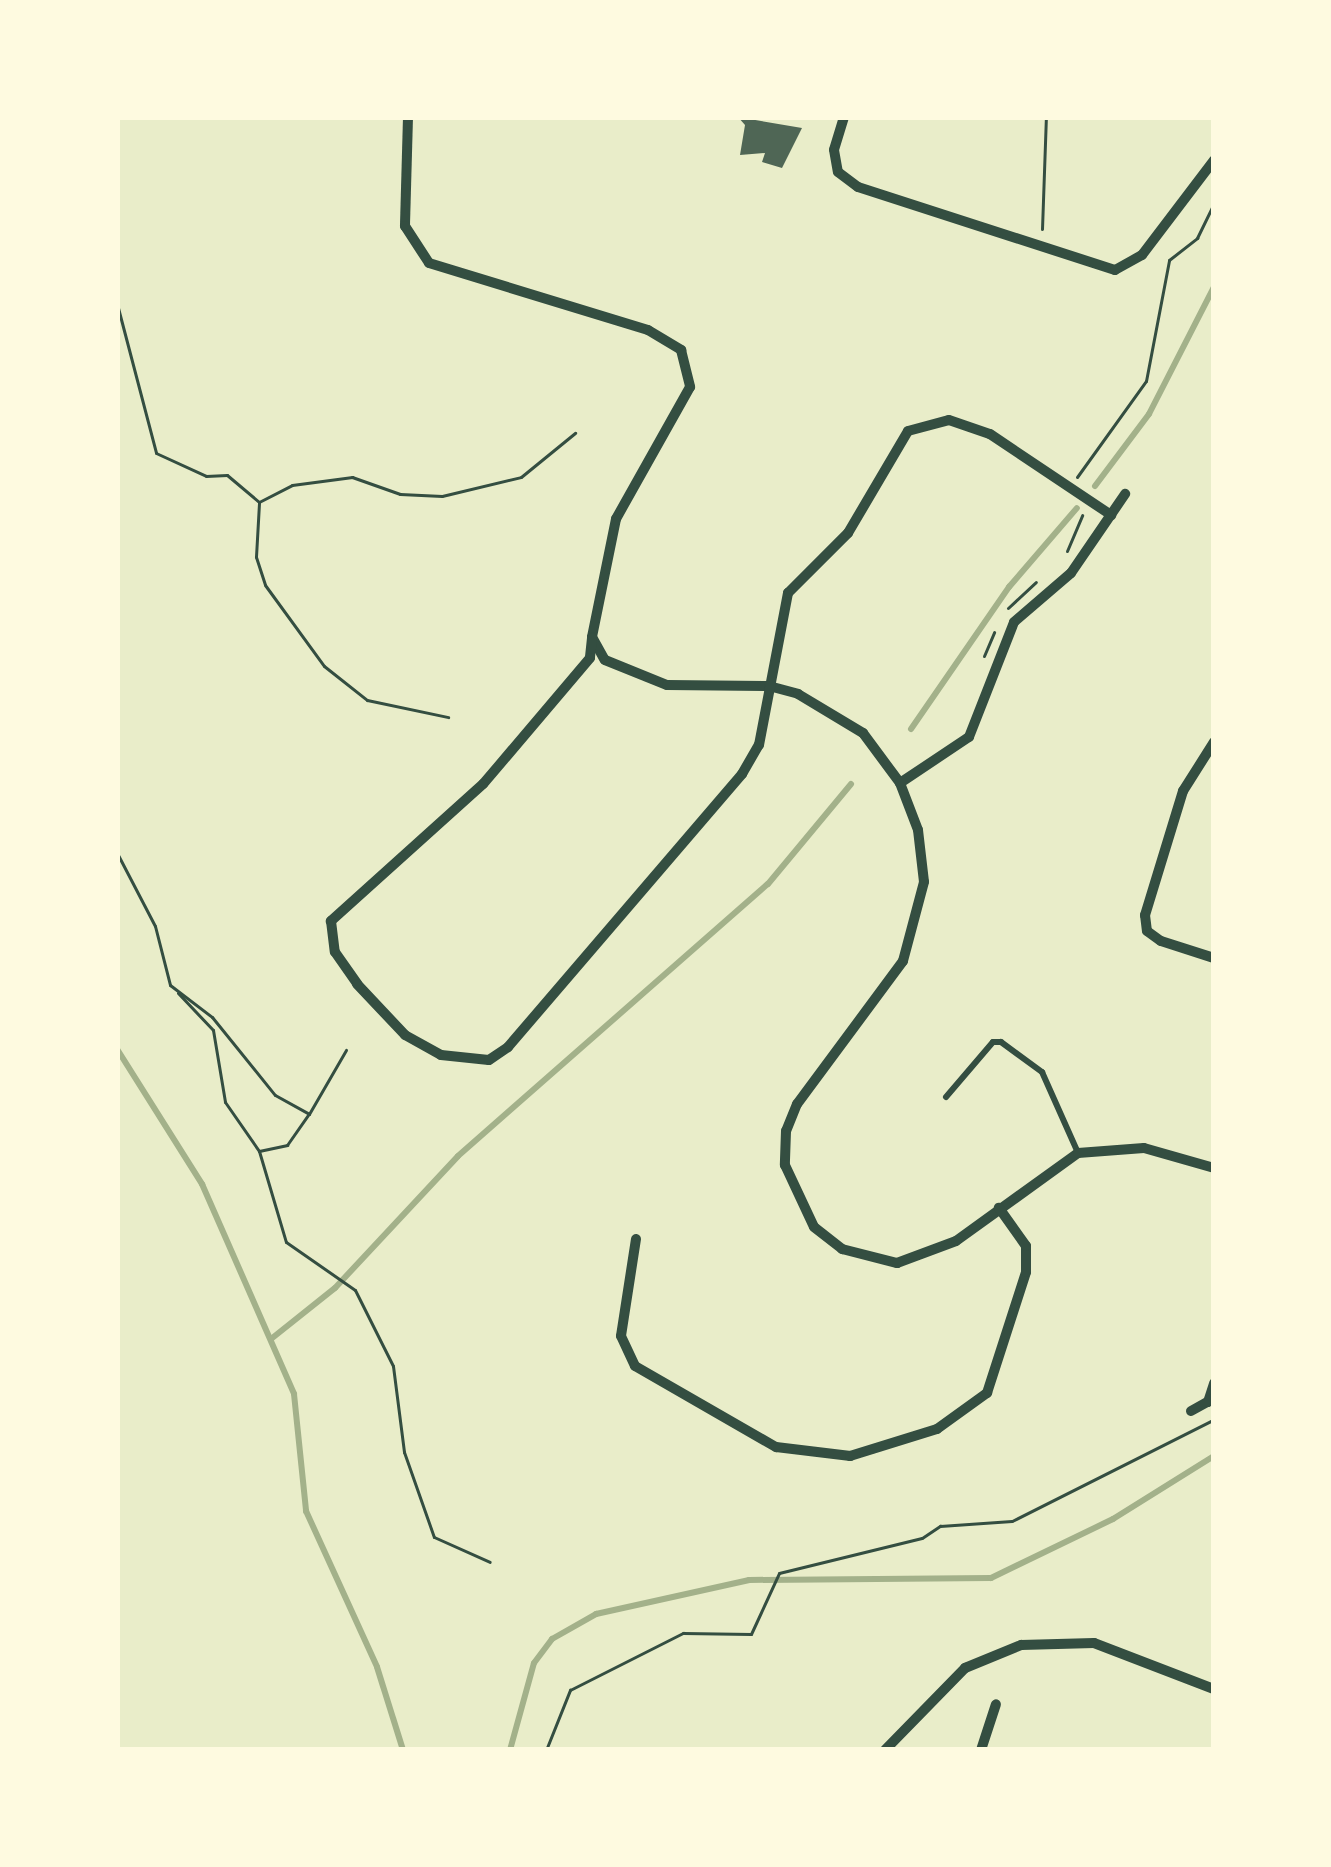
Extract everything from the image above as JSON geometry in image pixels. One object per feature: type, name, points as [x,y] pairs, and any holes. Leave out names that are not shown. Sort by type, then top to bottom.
[{"type":"street","points":[[408,117],[405,226],[429,263],[648,330],[681,350],[690,386],[616,519],[590,658],[483,784],[331,922],[335,952],[357,984],[405,1035],[440,1055],[489,1060],[508,1047],[639,901],[742,774],[759,745],[788,593],[848,532],[908,431],[933,421],[966,424],[1111,515]]},
{"type":"street","points":[[844,117],[834,150],[838,172],[858,187],[1115,269],[1142,255],[1214,160]]},
{"type":"street","points":[[899,783],[969,737],[1014,622],[1070,572],[1125,494]]},
{"type":"street","points":[[592,637],[605,660],[643,680],[769,686],[863,733],[899,783],[918,830],[924,882],[917,923],[884,994],[797,1104],[785,1165],[814,1227],[870,1260],[929,1256],[1078,1153],[1112,1144],[1214,1168]]},
{"type":"street","points":[[1214,742],[1184,791],[1145,915],[1147,931],[1161,941],[1214,958]]},
{"type":"street","points":[[636,1240],[621,1336],[635,1366],[776,1447],[850,1456],[937,1429],[987,1394],[1026,1272],[1026,1246],[999,1208]]},
{"type":"street","points":[[1191,1411],[1212,1404],[1214,1383]]},
{"type":"street","points":[[885,1750],[965,1668],[1021,1645],[1094,1643],[1214,1689]]},
{"type":"street","points":[[981,1750],[996,1704]]},
{"type":"lane","points":[[946,1097],[993,1042],[1001,1042],[1042,1072],[1078,1153]]},
{"type":"path","points":[[1041,246],[1046,117]]},
{"type":"path","points":[[1070,487],[1146,380],[1169,260],[1197,238],[1214,203]]},
{"type":"path","points":[[117,304],[156,453],[206,476],[227,475],[259,502]]},
{"type":"path","points":[[259,502],[292,485],[352,477],[400,494],[442,496],[521,477],[575,433]]},
{"type":"path","points":[[259,502],[256,557],[265,585],[324,666],[367,700],[448,718]]},
{"type":"path","points":[[117,854],[155,926],[170,985],[213,1030],[225,1102],[259,1151],[286,1242],[355,1290],[392,1366],[404,1452],[434,1537],[490,1562]]},
{"type":"path","points":[[170,985],[212,1017],[275,1095],[309,1114]]},
{"type":"path","points":[[259,1151],[286,1145],[346,1050]]},
{"type":"path","points":[[547,1750],[570,1690],[683,1633],[751,1634],[779,1573],[922,1538],[940,1526],[1012,1521],[1214,1420],[1212,1404]]},
{"type":"building","points":[[738,117],[802,128],[782,168],[762,162],[765,153],[740,155],[745,125]]},
{"type":"waterway","points":[[1095,486],[1149,414],[1214,287]]},
{"type":"waterway","points":[[911,729],[1009,587],[1077,508]]},
{"type":"waterway","points":[[271,1339],[335,1288],[458,1156],[768,884],[851,784]]},
{"type":"waterway","points":[[117,1049],[202,1184],[294,1394],[306,1511],[377,1667],[403,1750]]},
{"type":"waterway","points":[[510,1750],[534,1663],[552,1639],[596,1614],[749,1580],[991,1578],[1113,1519],[1214,1456]]}]
